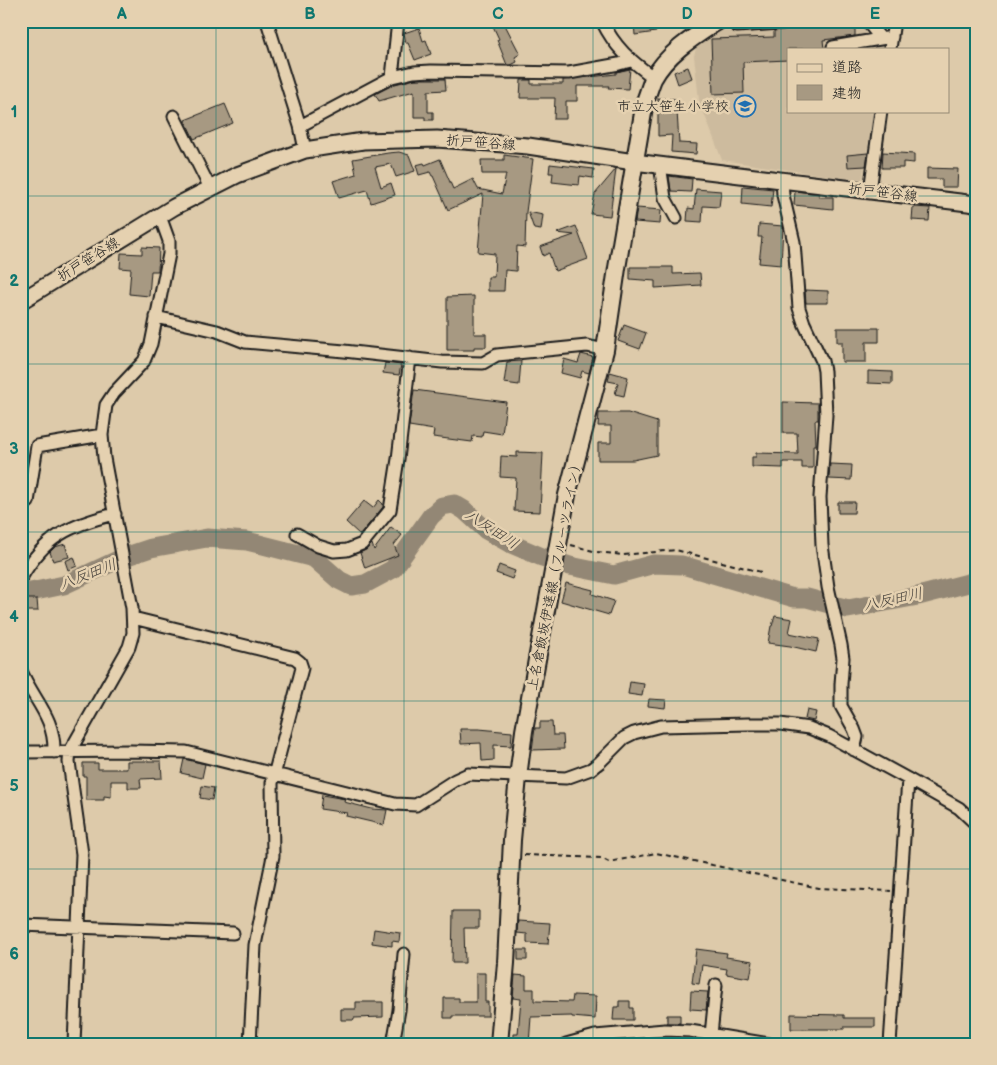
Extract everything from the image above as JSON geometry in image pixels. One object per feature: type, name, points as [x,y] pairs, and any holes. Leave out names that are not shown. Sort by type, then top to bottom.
[{"type":"main road","name":"上名倉飯坂伊達線（フルーツライン）","points":[[499,1044],[506,963],[511,854],[518,776],[527,712],[567,495],[605,350],[645,101],[654,78],[667,60],[718,21]]},
{"type":"main road","name":"折戸笹谷線","points":[[21,301],[160,216],[237,175],[305,150],[363,141],[437,139],[528,146],[634,162],[976,204]]},
{"type":"street","points":[[267,21],[300,126],[305,150]]},
{"type":"street","points":[[392,77],[398,21]]},
{"type":"street","points":[[602,21],[615,45],[654,78]]},
{"type":"street","points":[[733,21],[737,26],[793,22]]},
{"type":"street","points":[[867,21],[888,42]]},
{"type":"street","points":[[888,42],[894,21]]},
{"type":"street","points":[[833,47],[888,42]]},
{"type":"street","points":[[300,126],[392,77],[414,72],[569,73],[631,60]]},
{"type":"street","points":[[870,191],[881,112]]},
{"type":"street","points":[[174,116],[210,188]]},
{"type":"street","points":[[660,165],[665,198],[676,218]]},
{"type":"street","points":[[782,180],[783,195],[794,242],[799,308],[822,360],[824,371],[825,424],[820,497],[822,545],[828,587],[842,645],[842,706],[850,719],[857,737],[854,750]]},
{"type":"street","points":[[74,1044],[82,854],[69,762],[70,752],[129,647],[133,633],[133,618],[102,435],[106,405],[114,393],[144,361],[151,344],[169,254],[169,241],[160,216]]},
{"type":"street","points":[[156,317],[217,331],[245,342],[442,362],[483,363],[497,355],[545,349],[587,346],[605,350]]},
{"type":"street","points":[[298,534],[318,546],[334,550],[347,550],[362,544],[390,510],[410,358]]},
{"type":"street","points":[[21,501],[28,502],[37,446],[102,435]]},
{"type":"street","points":[[21,578],[47,542],[87,521],[115,514]]},
{"type":"street","points":[[133,618],[295,658],[300,662],[302,668],[273,773],[273,856],[255,945],[250,1044]]},
{"type":"street","points":[[21,671],[24,686],[48,717],[53,732],[54,752]]},
{"type":"street","points":[[21,752],[186,752],[395,804],[411,806],[421,803],[440,789],[468,774],[566,778],[581,773],[600,762],[624,738],[646,728],[661,726],[780,724],[809,728],[854,750],[959,808],[976,824]]},
{"type":"street","points":[[890,1044],[908,779]]},
{"type":"street","points":[[21,925],[233,933]]},
{"type":"street","points":[[393,1044],[399,1010],[404,954]]},
{"type":"street","points":[[711,1035],[716,985]]},
{"type":"street","points":[[566,1044],[595,1036],[665,1030],[690,1031],[769,1044]]},
{"type":"path","points":[[558,548],[623,555],[676,550],[761,572]]},
{"type":"path","points":[[511,854],[601,858],[609,862],[656,853],[819,888],[900,892]]},
{"type":"shaded area","name":"市立大笹生小学校","points":[[730,21],[864,21],[883,48],[787,48],[787,112],[874,112],[862,181],[722,160],[699,100],[694,56],[696,48]]},
{"type":"building","points":[[503,21],[520,54],[515,57],[517,62],[511,65],[507,65],[493,26]]},
{"type":"building","points":[[638,21],[654,21],[656,32],[635,35],[634,23]]},
{"type":"building","points":[[803,21],[855,21],[855,36],[823,40],[824,48],[787,48],[787,60],[743,62],[744,93],[713,94],[711,39],[774,37],[774,31],[804,27]]},
{"type":"building","points":[[419,28],[423,41],[426,40],[431,54],[415,60],[408,43],[406,43],[404,33]]},
{"type":"building","points":[[688,67],[692,78],[678,84],[674,72]]},
{"type":"building","points":[[630,69],[628,89],[608,88],[609,86],[577,86],[577,101],[566,101],[566,119],[554,119],[555,98],[520,98],[521,80],[531,80],[531,84],[563,84],[563,80],[616,74],[616,72]]},
{"type":"building","points":[[415,79],[445,79],[446,90],[428,91],[428,112],[433,112],[433,120],[425,120],[425,117],[414,117],[414,91],[379,101],[375,94],[395,84]]},
{"type":"building","points":[[658,98],[675,99],[674,111],[677,111],[679,143],[697,144],[696,154],[671,152],[672,135],[658,136]]},
{"type":"building","points":[[225,104],[233,123],[194,139],[185,120]]},
{"type":"building","points":[[399,152],[409,155],[415,171],[396,177],[391,164],[375,167],[381,187],[391,183],[395,195],[371,203],[367,190],[339,198],[333,181],[356,174],[353,159]]},
{"type":"building","points":[[883,152],[914,154],[914,163],[903,162],[903,168],[882,168]]},
{"type":"building","points":[[868,153],[866,166],[848,167],[847,155]]},
{"type":"building","points":[[504,155],[533,159],[526,212],[525,247],[517,246],[516,271],[505,270],[504,291],[488,291],[488,277],[494,277],[495,254],[478,252],[483,194],[448,210],[433,176],[430,172],[419,175],[416,165],[424,163],[425,165],[440,159],[453,189],[473,179],[478,189],[502,194],[506,174],[482,174],[481,160],[504,160]]},
{"type":"building","points":[[550,164],[594,169],[593,178],[580,176],[579,185],[552,182],[553,173],[549,173]]},
{"type":"building","points":[[927,168],[958,169],[957,187],[942,187],[942,179],[927,179]]},
{"type":"building","points":[[616,169],[610,216],[591,214],[595,194]]},
{"type":"building","points":[[669,176],[692,179],[691,192],[671,191]]},
{"type":"building","points":[[743,186],[773,189],[771,207],[742,204]]},
{"type":"building","points":[[696,189],[721,191],[719,207],[703,206],[702,222],[687,221],[688,208],[694,209]]},
{"type":"building","points":[[795,191],[819,194],[819,197],[833,197],[833,209],[794,205]]},
{"type":"building","points":[[913,207],[930,208],[929,221],[912,220]]},
{"type":"building","points":[[637,208],[661,210],[660,224],[635,222]]},
{"type":"building","points":[[528,212],[543,215],[541,230],[534,229]]},
{"type":"building","points":[[759,224],[783,226],[781,265],[759,263],[762,237],[758,237]]},
{"type":"building","points":[[576,226],[588,259],[555,271],[549,253],[543,256],[540,247],[574,235],[557,233]]},
{"type":"building","points":[[142,247],[159,248],[158,271],[151,271],[149,296],[129,294],[131,269],[120,268],[121,253],[142,254]]},
{"type":"building","points":[[630,267],[673,267],[673,274],[700,273],[701,285],[655,288],[655,281],[630,279]]},
{"type":"building","points":[[805,290],[828,291],[828,303],[806,303]]},
{"type":"building","points":[[474,296],[474,334],[486,334],[486,347],[474,347],[474,350],[447,350],[447,297]]},
{"type":"building","points":[[624,325],[646,333],[640,349],[618,341]]},
{"type":"building","points":[[837,328],[879,328],[879,342],[866,342],[866,362],[842,362],[842,342],[837,342]]},
{"type":"building","points":[[581,354],[593,357],[589,373],[582,371],[580,378],[561,373],[564,359],[578,363]]},
{"type":"building","points":[[521,361],[519,385],[504,383],[507,362]]},
{"type":"building","points":[[385,363],[401,365],[399,375],[383,373]]},
{"type":"building","points":[[868,371],[892,372],[892,384],[868,383]]},
{"type":"building","points":[[610,372],[628,377],[624,396],[615,394],[618,383],[608,381]]},
{"type":"building","points":[[414,390],[506,402],[502,434],[483,431],[482,437],[473,436],[472,442],[433,437],[434,430],[409,426]]},
{"type":"building","points":[[783,402],[818,403],[818,420],[815,420],[816,445],[813,445],[813,468],[802,468],[802,462],[783,462],[783,468],[752,467],[752,457],[756,457],[756,453],[798,454],[797,433],[783,433]]},
{"type":"building","points":[[599,413],[628,413],[657,422],[657,455],[633,460],[598,460],[598,443],[611,443],[611,426],[598,426]]},
{"type":"building","points":[[517,452],[543,453],[540,512],[514,511],[516,478],[500,477],[501,456],[517,457]]},
{"type":"building","points":[[830,464],[852,465],[851,480],[829,479]]},
{"type":"building","points":[[379,500],[383,507],[360,535],[346,522],[364,501],[373,508]]},
{"type":"building","points":[[838,502],[855,502],[854,513],[838,513]]},
{"type":"building","points":[[391,527],[402,535],[394,545],[398,555],[365,568],[360,553],[372,544],[374,550]]},
{"type":"building","points":[[65,544],[69,557],[53,561],[50,552],[55,547]]},
{"type":"building","points":[[74,557],[77,566],[68,570],[65,561]]},
{"type":"building","points":[[499,565],[515,571],[512,579],[496,573]]},
{"type":"building","points":[[566,583],[593,590],[592,594],[614,601],[609,615],[561,601]]},
{"type":"building","points":[[21,599],[37,599],[38,611],[21,611]]},
{"type":"building","points":[[775,616],[792,619],[789,633],[819,639],[816,652],[768,643]]},
{"type":"building","points":[[630,682],[644,684],[642,696],[628,694]]},
{"type":"building","points":[[649,699],[666,700],[665,708],[648,706]]},
{"type":"building","points":[[807,710],[816,712],[814,721],[805,719]]},
{"type":"building","points":[[540,722],[552,722],[553,735],[563,735],[564,749],[532,750],[535,728],[540,728]]},
{"type":"building","points":[[460,729],[512,732],[511,746],[494,745],[494,760],[482,761],[481,743],[461,744]]},
{"type":"building","points":[[184,759],[205,764],[202,778],[181,773]]},
{"type":"building","points":[[127,761],[161,761],[162,778],[140,779],[141,788],[128,788],[128,781],[111,781],[111,797],[104,796],[104,800],[86,800],[86,776],[83,776],[83,763],[98,763],[98,769],[127,769]]},
{"type":"building","points":[[202,786],[214,788],[212,800],[200,798]]},
{"type":"building","points":[[322,795],[345,799],[344,802],[372,809],[387,810],[384,825],[346,816],[347,813],[320,809]]},
{"type":"building","points":[[453,911],[479,911],[479,928],[464,928],[465,963],[452,963]]},
{"type":"building","points":[[518,921],[550,923],[548,944],[527,943],[527,934],[517,933]]},
{"type":"building","points":[[374,929],[400,933],[399,942],[392,941],[392,946],[372,943]]},
{"type":"building","points":[[696,949],[727,953],[726,957],[753,961],[750,978],[726,974],[727,969],[702,965],[699,984],[692,983]]},
{"type":"building","points":[[518,950],[527,950],[527,960],[518,960]]},
{"type":"building","points":[[476,973],[485,973],[485,1002],[488,1002],[488,1016],[452,1016],[452,1018],[444,1018],[444,998],[459,998],[459,1002],[476,1002]]},
{"type":"building","points":[[515,975],[526,976],[526,989],[534,989],[534,1001],[572,1002],[573,995],[596,996],[595,1019],[572,1016],[531,1017],[529,1044],[514,1044],[514,1034],[518,1034],[521,999],[513,998]]},
{"type":"building","points":[[691,991],[708,992],[706,1010],[690,1009]]},
{"type":"building","points":[[619,1001],[630,1001],[630,1008],[633,1008],[633,1020],[613,1020],[614,1007],[619,1007]]},
{"type":"building","points":[[356,1002],[383,1002],[383,1017],[341,1020],[341,1009],[356,1009]]},
{"type":"building","points":[[791,1014],[844,1015],[844,1018],[875,1018],[875,1027],[791,1029]]},
{"type":"building","points":[[667,1015],[680,1015],[680,1023],[667,1023]]},
{"type":"waterway","name":"八反田川","points":[[21,594],[64,585],[124,557],[151,548],[207,538],[247,541],[314,558],[339,580],[351,586],[365,584],[393,569],[431,516],[442,506],[454,504],[464,510],[486,530],[509,543],[570,566],[614,575],[654,564],[682,565],[794,598],[807,598],[848,609],[918,596],[976,581]]},
{"type":"place","name":"市立大笹生小学校","points":[[745,106]]}]
